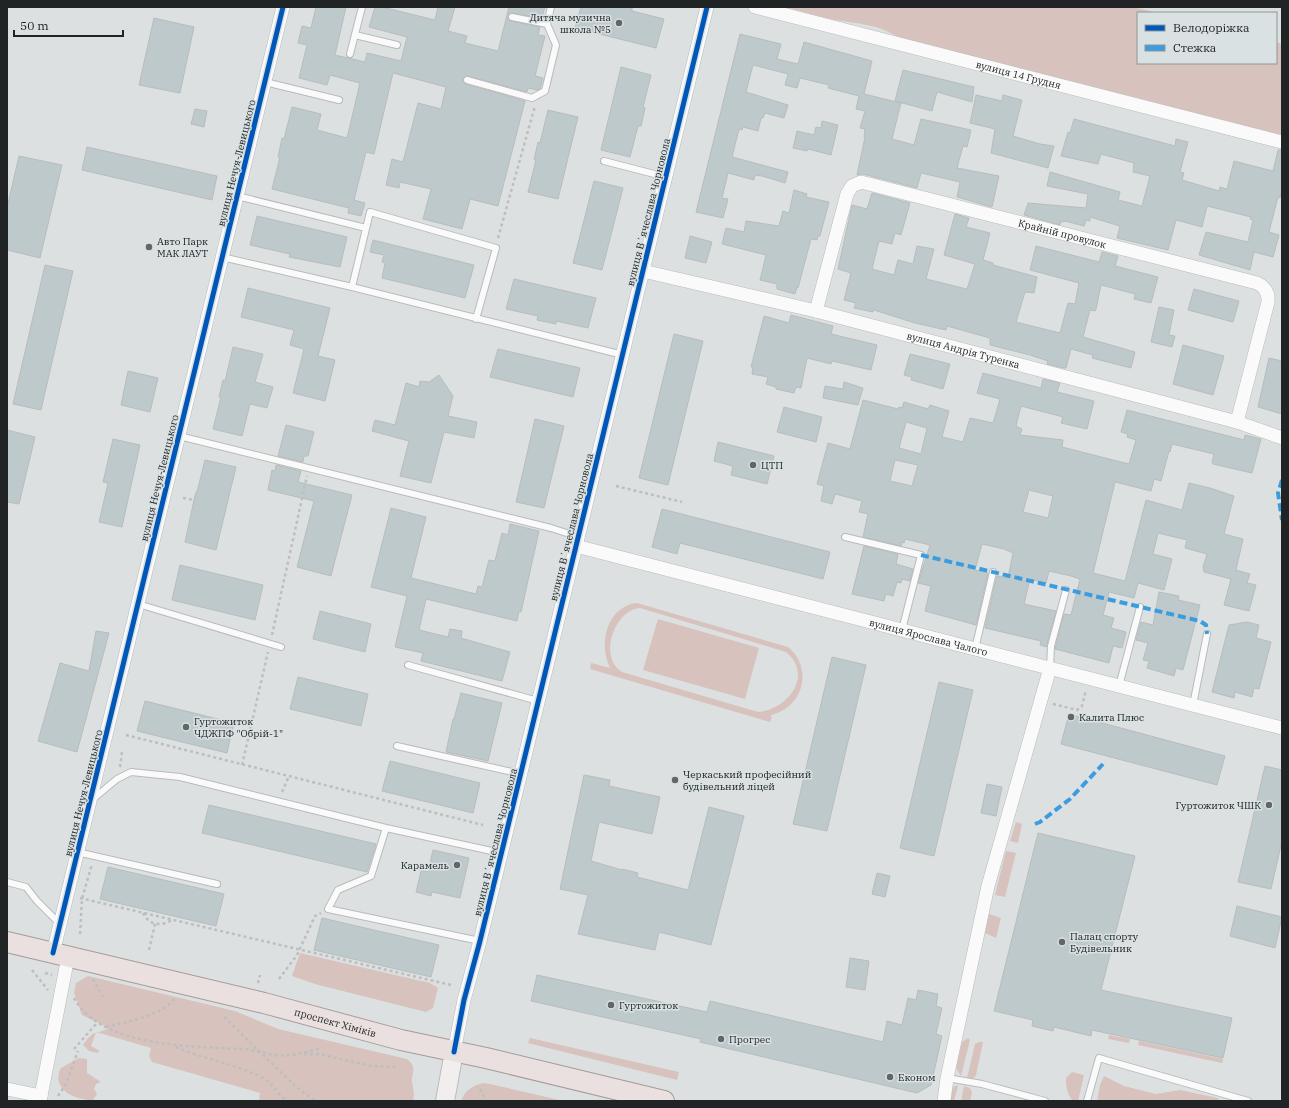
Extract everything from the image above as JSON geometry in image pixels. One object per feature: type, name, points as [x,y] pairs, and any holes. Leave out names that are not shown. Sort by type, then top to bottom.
[{"type":"main road","name":"проспект Хіміків","points":[[7,942],[264,1003],[401,1040],[664,1101]]},
{"type":"main road","name":"вулиця Вʼячеслава Чорновола","points":[[445,1101],[454,1052]]},
{"type":"street","name":"вулиця Нечуя-Левицького","points":[[40,1099],[58,1005],[60,924],[283,7]]},
{"type":"street","name":"вулиця Вʼячеслава Чорновола","points":[[454,1052],[464,1000],[480,941],[708,7]]},
{"type":"street","name":"вулиця 14 Грудня","points":[[756,7],[1282,142]]},
{"type":"street","name":"Крайній провулок","points":[[816,311],[847,194],[852,186],[861,182],[1257,283],[1261,285],[1267,293],[1268,302],[1237,422]]},
{"type":"street","name":"вулиця Андрія Туренка","points":[[643,271],[816,311],[1237,422],[1282,438]]},
{"type":"street","name":"вулиця Ярослава Чалого","points":[[577,541],[902,630],[1282,728]]},
{"type":"street","points":[[944,1101],[988,886],[1050,668]]},
{"type":"street","points":[[7,1089],[40,1099]]},
{"type":"lane","points":[[350,54],[362,7]]},
{"type":"lane","points":[[467,80],[532,98],[545,91],[556,45],[547,24],[551,7]]},
{"type":"lane","points":[[512,17],[547,24]]},
{"type":"lane","points":[[355,35],[397,45]]},
{"type":"lane","points":[[265,82],[339,100]]},
{"type":"lane","points":[[604,161],[666,177]]},
{"type":"lane","points":[[237,196],[366,228]]},
{"type":"lane","points":[[352,287],[370,212],[496,248],[476,320]]},
{"type":"lane","points":[[222,257],[352,287],[476,320],[623,355]]},
{"type":"lane","points":[[179,436],[551,528],[577,541]]},
{"type":"lane","points":[[844,537],[921,555],[902,630]]},
{"type":"lane","points":[[975,649],[993,572]]},
{"type":"lane","points":[[1050,668],[1051,646],[1066,590]]},
{"type":"lane","points":[[138,604],[281,647]]},
{"type":"lane","points":[[1119,686],[1140,607]]},
{"type":"lane","points":[[1194,705],[1207,634]]},
{"type":"lane","points":[[408,665],[538,701]]},
{"type":"lane","points":[[397,746],[521,774]]},
{"type":"lane","points":[[90,801],[116,779],[131,772],[180,777],[386,828],[501,853]]},
{"type":"lane","points":[[386,828],[371,876],[338,890],[328,909],[480,941]]},
{"type":"lane","points":[[77,852],[217,884]]},
{"type":"lane","points":[[7,882],[26,886],[36,901],[60,924]]},
{"type":"lane","points":[[1087,1101],[1099,1058],[1248,1101]]},
{"type":"lane","points":[[948,1078],[982,1084],[1045,1101]]},
{"type":"path","points":[[496,248],[535,106],[532,98]]},
{"type":"path","points":[[242,765],[281,601],[309,468]]},
{"type":"path","points":[[616,486],[682,502]]},
{"type":"path","points":[[183,498],[194,500]]},
{"type":"path","points":[[1041,701],[1077,710],[1082,706],[1090,678]]},
{"type":"path","points":[[126,735],[483,825]]},
{"type":"path","points":[[278,801],[289,776]]},
{"type":"path","points":[[80,934],[82,899],[92,863]]},
{"type":"path","points":[[78,898],[451,985]]},
{"type":"path","points":[[279,979],[300,950],[315,916],[328,909]]},
{"type":"path","points":[[142,913],[146,919],[155,924],[166,923],[172,920]]},
{"type":"path","points":[[149,950],[155,924]]},
{"type":"path","points":[[32,970],[58,1005]]},
{"type":"path","points":[[258,984],[260,975]]},
{"type":"path","points":[[106,1027],[145,1017],[168,1006],[176,996],[180,983]]},
{"type":"path","points":[[72,993],[86,1014],[97,1023],[133,1037],[174,1046],[256,1049],[274,1055],[319,1054],[371,1066],[396,1067]]},
{"type":"path","points":[[224,1017],[295,1086],[315,1101]]},
{"type":"path","points":[[74,1049],[97,1023]]},
{"type":"path","points":[[174,1046],[192,1054],[228,1064],[266,1080],[278,1090],[286,1101]]},
{"type":"path","points":[[299,1054],[322,1048]]},
{"type":"path","points":[[58,1096],[66,1084],[78,1051]]},
{"type":"path","points":[[480,1089],[486,1101]]},
{"type":"shaded area","points":[[784,7],[1133,7],[1154,12],[1137,12],[1137,64],[1277,64],[1277,42],[1282,44],[1282,135],[898,37],[883,29],[830,19]]},
{"type":"shaded area","points":[[637,603],[788,647],[794,653],[801,667],[802,682],[797,697],[787,708],[770,716],[772,717],[770,722],[590,669],[591,663],[610,668],[606,658],[605,638],[612,619],[618,611]],"holes":[[[640,608],[786,652],[794,661],[798,671],[794,690],[779,705],[769,710],[758,712],[622,672],[615,665],[611,656],[610,646],[612,636],[623,617],[631,611]]]},
{"type":"shaded area","points":[[658,619],[759,648],[745,699],[643,670]]},
{"type":"shaded area","points":[[1016,822],[1022,824],[1018,843],[1010,841]]},
{"type":"shaded area","points":[[1006,851],[1016,853],[1005,897],[995,895]]},
{"type":"shaded area","points":[[989,914],[1001,918],[996,938],[985,933]]},
{"type":"shaded area","points":[[300,953],[430,983],[438,988],[433,1008],[426,1012],[315,984],[292,976]]},
{"type":"shaded area","points":[[88,976],[235,1011],[278,1029],[407,1059],[413,1068],[413,1101],[259,1101],[260,1093],[152,1062],[149,1056],[151,1048],[97,1032],[109,1028],[82,1015],[74,993],[76,983]]},
{"type":"shaded area","points":[[96,1033],[91,1046],[100,1051],[97,1053],[89,1051],[83,1045],[90,1036]]},
{"type":"shaded area","points":[[1109,1035],[1130,1039],[1129,1043],[1108,1039]]},
{"type":"shaded area","points":[[530,1038],[679,1072],[677,1080],[528,1043]]},
{"type":"shaded area","points":[[968,1038],[970,1040],[961,1076],[956,1068],[962,1042]]},
{"type":"shaded area","points":[[1139,1041],[1223,1059],[1222,1063],[1138,1045]]},
{"type":"shaded area","points":[[983,1042],[976,1075],[974,1078],[967,1078],[975,1044]]},
{"type":"shaded area","points":[[79,1058],[87,1059],[87,1073],[101,1082],[96,1084],[94,1089],[97,1094],[93,1100],[86,1100],[72,1096],[66,1092],[59,1082],[58,1075],[61,1068]]},
{"type":"shaded area","points":[[1072,1072],[1084,1075],[1078,1101],[1073,1101],[1068,1093],[1066,1078]]},
{"type":"shaded area","points":[[1104,1076],[1124,1086],[1156,1094],[1180,1090],[1218,1098],[1219,1101],[1097,1101],[1100,1085]]},
{"type":"shaded area","points":[[484,1083],[564,1101],[461,1101],[470,1089],[476,1085]]},
{"type":"shaded area","points":[[954,1086],[958,1086],[954,1101],[949,1101]]},
{"type":"shaded area","points":[[964,1086],[970,1088],[972,1093],[970,1101],[961,1101]]},
{"type":"building","points":[[316,7],[346,7],[335,55],[365,62],[367,53],[401,61],[407,37],[369,27],[375,7],[382,7],[435,20],[438,7],[455,7],[448,31],[467,36],[465,43],[498,51],[509,7],[545,7],[542,18],[512,13],[508,17],[511,21],[540,27],[538,35],[545,36],[535,76],[543,78],[540,89],[537,90],[528,88],[527,92],[468,76],[463,79],[466,84],[525,101],[498,206],[470,199],[462,229],[423,219],[431,189],[400,182],[399,188],[386,185],[392,159],[403,162],[418,103],[441,109],[446,87],[393,73],[374,154],[366,152],[354,200],[365,203],[361,216],[348,213],[349,208],[272,189],[280,157],[278,157],[282,138],[284,139],[292,107],[321,114],[317,130],[347,138],[360,83],[330,75],[327,85],[299,78],[307,45],[298,43],[302,26],[311,28]]},
{"type":"building","name":"Дитяча музична школа №5","points":[[581,7],[626,7],[632,8],[632,11],[664,19],[656,48],[575,28]]},
{"type":"building","points":[[154,18],[194,27],[180,93],[139,85]]},
{"type":"building","points":[[740,34],[781,44],[777,59],[798,64],[804,42],[872,61],[864,94],[901,103],[892,139],[914,145],[921,119],[971,130],[967,147],[963,146],[957,168],[999,176],[992,207],[957,197],[960,182],[921,173],[917,188],[863,174],[857,175],[865,137],[865,129],[860,128],[865,111],[856,109],[859,96],[828,88],[829,85],[800,78],[797,88],[785,85],[788,74],[753,65],[746,92],[788,105],[784,118],[765,113],[763,118],[761,118],[758,131],[743,127],[742,130],[739,129],[732,157],[788,172],[785,183],[762,176],[755,175],[754,180],[728,173],[722,198],[728,199],[723,218],[696,212]]},
{"type":"building","points":[[621,67],[651,75],[643,107],[645,108],[641,126],[638,126],[630,157],[601,150]]},
{"type":"building","points":[[903,70],[974,87],[972,102],[937,92],[932,111],[895,101]]},
{"type":"building","points":[[976,95],[1002,101],[1003,95],[1022,100],[1013,136],[1040,144],[1054,146],[1048,168],[991,153],[995,129],[970,123]]},
{"type":"building","points":[[195,109],[207,111],[204,127],[191,124]]},
{"type":"building","points":[[548,110],[578,117],[558,199],[528,192],[536,160],[534,160],[538,142],[540,143]]},
{"type":"building","points":[[1074,119],[1175,146],[1176,139],[1188,142],[1180,172],[1184,173],[1182,180],[1219,191],[1220,187],[1227,189],[1234,161],[1273,171],[1278,150],[1282,150],[1282,189],[1280,198],[1278,197],[1269,232],[1279,235],[1273,257],[1254,252],[1250,270],[1199,255],[1206,232],[1248,242],[1253,220],[1250,219],[1251,217],[1207,206],[1202,227],[1176,220],[1168,250],[1117,238],[1120,226],[1090,217],[1090,221],[1086,220],[1084,226],[1065,221],[1061,221],[1060,225],[1024,215],[1028,203],[1086,208],[1088,194],[1047,186],[1050,172],[1120,192],[1118,200],[1142,206],[1150,176],[1133,172],[1134,163],[1101,154],[1098,164],[1061,156],[1068,132],[1070,133]]},
{"type":"building","points":[[822,121],[838,125],[831,155],[808,149],[807,151],[793,148],[797,131],[814,135],[816,127],[821,128]]},
{"type":"building","points":[[87,147],[217,176],[212,200],[82,170]]},
{"type":"building","points":[[19,156],[62,165],[40,258],[7,250],[7,208]]},
{"type":"building","points":[[594,181],[623,188],[602,270],[573,263]]},
{"type":"building","points":[[794,190],[807,194],[806,197],[829,202],[820,236],[818,236],[817,240],[811,239],[798,288],[797,287],[795,294],[777,289],[777,284],[760,280],[766,255],[722,244],[726,228],[744,232],[746,221],[779,226],[783,211],[789,213]]},
{"type":"building","points":[[872,193],[910,203],[901,235],[895,233],[892,244],[879,241],[872,269],[894,275],[898,260],[913,264],[917,246],[934,249],[926,279],[967,289],[975,264],[944,255],[955,214],[969,218],[966,227],[990,233],[983,260],[993,263],[993,265],[1037,277],[1034,293],[1025,292],[1016,322],[1060,333],[1068,303],[1075,304],[1079,283],[1030,270],[1036,246],[1099,262],[1102,252],[1118,256],[1115,266],[1158,277],[1151,303],[1134,299],[1135,294],[1101,285],[1096,309],[1095,311],[1090,310],[1083,337],[1135,352],[1131,368],[1092,358],[1093,355],[1071,349],[1066,368],[1063,368],[1047,364],[1048,361],[1030,355],[990,345],[990,338],[947,326],[946,330],[915,323],[874,310],[873,312],[854,308],[856,303],[844,300],[851,273],[838,269],[852,205],[867,209]]},
{"type":"building","points":[[257,216],[347,237],[340,267],[289,257],[290,254],[250,245]]},
{"type":"building","points":[[690,236],[712,242],[706,263],[685,258]]},
{"type":"building","points":[[373,240],[474,265],[465,298],[382,278],[385,263],[382,262],[384,255],[370,252]]},
{"type":"building","points":[[45,265],[73,271],[41,410],[13,404]]},
{"type":"building","points":[[514,279],[596,298],[588,328],[556,321],[556,324],[537,320],[538,316],[506,309]]},
{"type":"building","points":[[248,288],[330,308],[318,356],[335,360],[325,401],[293,393],[304,349],[290,345],[294,330],[241,317]]},
{"type":"building","points":[[1194,289],[1239,301],[1233,322],[1188,310]]},
{"type":"building","points":[[1159,307],[1174,310],[1169,335],[1175,336],[1172,347],[1151,342]]},
{"type":"building","points":[[791,315],[833,326],[831,334],[877,345],[871,370],[832,361],[831,364],[807,358],[801,388],[796,387],[794,393],[776,389],[776,387],[766,384],[768,377],[752,374],[753,367],[751,367],[764,316],[789,323]]},
{"type":"building","points":[[674,334],[703,341],[668,485],[639,478]]},
{"type":"building","points":[[1183,345],[1224,356],[1213,395],[1173,384]]},
{"type":"building","points":[[233,347],[263,354],[255,382],[273,387],[267,408],[250,404],[242,436],[213,429],[221,397],[219,397],[223,380],[225,381]]},
{"type":"building","points":[[498,349],[580,368],[573,397],[490,377]]},
{"type":"building","points":[[910,354],[950,364],[943,389],[911,380],[912,377],[904,375]]},
{"type":"building","points":[[1269,358],[1282,361],[1282,414],[1258,407]]},
{"type":"building","points":[[128,371],[158,378],[150,412],[121,405]]},
{"type":"building","points":[[983,373],[1041,388],[1043,379],[1060,383],[1057,392],[1094,401],[1087,429],[1061,423],[1063,417],[1021,406],[1016,426],[1022,429],[1020,435],[1063,440],[1062,447],[1129,464],[1136,440],[1127,437],[1128,434],[1121,432],[1127,410],[1244,440],[1245,435],[1261,439],[1252,473],[1213,464],[1214,454],[1172,444],[1161,481],[1154,479],[1151,491],[1115,482],[1093,573],[1125,581],[1146,500],[1182,510],[1189,483],[1210,488],[1234,496],[1224,534],[1243,539],[1236,570],[1250,574],[1247,583],[1256,585],[1249,611],[1224,605],[1231,579],[1204,572],[1203,567],[1207,554],[1185,548],[1187,540],[1158,533],[1153,554],[1172,559],[1164,590],[1138,583],[1134,598],[1109,592],[1103,615],[1114,618],[1111,628],[1126,632],[1122,648],[1113,646],[1109,663],[1055,649],[1064,614],[1071,615],[1080,579],[1071,576],[1049,571],[1046,583],[1030,579],[1024,604],[1056,611],[1046,647],[1040,645],[1041,641],[985,628],[997,576],[1008,578],[1013,553],[1004,549],[982,544],[975,570],[988,573],[976,625],[925,611],[931,586],[918,583],[930,545],[905,539],[901,546],[863,537],[868,514],[859,512],[862,501],[835,494],[832,504],[821,501],[824,486],[817,484],[828,443],[850,449],[863,400],[898,409],[899,407],[902,408],[904,402],[928,409],[930,405],[949,411],[942,437],[963,442],[970,418],[993,423],[1000,399],[977,393]],"holes":[[[906,422],[927,428],[921,454],[899,448]],[[895,460],[918,465],[912,486],[890,481]],[[1029,490],[1053,496],[1048,518],[1023,512]]]},
{"type":"building","points":[[439,375],[453,396],[448,416],[477,422],[474,438],[444,432],[431,483],[400,476],[409,441],[372,431],[375,420],[395,425],[406,383],[419,387],[420,381],[429,382]]},
{"type":"building","points":[[844,382],[863,388],[858,405],[823,398],[825,386],[843,389]]},
{"type":"building","points":[[784,407],[822,417],[816,442],[777,432]]},
{"type":"building","points":[[535,419],[564,426],[544,508],[516,502]]},
{"type":"building","points":[[286,425],[314,432],[308,456],[304,456],[303,462],[278,456]]},
{"type":"building","points":[[7,430],[35,437],[19,504],[7,502]]},
{"type":"building","points":[[113,439],[140,445],[122,527],[99,522],[108,483],[103,482]]},
{"type":"building","name":"ЦТП","points":[[718,442],[774,456],[767,484],[731,475],[733,466],[714,461]]},
{"type":"building","points":[[205,460],[236,467],[216,550],[185,542],[194,500]]},
{"type":"building","points":[[276,465],[301,471],[298,482],[352,495],[331,576],[297,567],[314,501],[268,490],[272,470],[275,471]]},
{"type":"building","points":[[391,508],[426,517],[411,578],[476,594],[478,586],[482,587],[489,560],[495,561],[502,533],[508,535],[510,524],[539,531],[521,612],[519,611],[517,621],[426,599],[419,630],[448,637],[450,629],[462,631],[461,638],[510,652],[502,681],[421,661],[423,653],[395,647],[407,596],[371,587]]},
{"type":"building","points":[[662,509],[830,552],[823,579],[680,543],[677,554],[652,547]]},
{"type":"building","points":[[864,546],[898,554],[896,564],[913,569],[910,581],[902,579],[901,583],[897,582],[893,596],[886,594],[884,601],[852,594]]},
{"type":"building","points":[[180,565],[263,585],[255,620],[172,600]]},
{"type":"building","points":[[1159,592],[1179,596],[1178,600],[1200,605],[1183,670],[1176,668],[1174,676],[1147,668],[1149,661],[1143,660],[1148,643],[1136,640],[1141,622],[1153,625]]},
{"type":"building","points":[[320,611],[371,624],[365,652],[313,639]]},
{"type":"building","points":[[1247,622],[1259,625],[1256,638],[1271,642],[1259,689],[1254,688],[1252,697],[1235,692],[1234,698],[1212,692],[1229,625]]},
{"type":"building","points":[[96,631],[109,633],[77,752],[38,741],[60,663],[89,671]]},
{"type":"building","points":[[832,657],[866,665],[827,831],[793,824]]},
{"type":"building","points":[[298,677],[368,694],[361,726],[290,709]]},
{"type":"building","points":[[939,682],[973,690],[934,856],[900,848]]},
{"type":"building","points":[[461,693],[502,703],[488,761],[446,752],[453,719]]},
{"type":"building","name":"Гуртожиток ЧДЖПФ \"Обрій-1\"","points":[[145,701],[234,723],[227,753],[137,731]]},
{"type":"building","points":[[1069,714],[1225,756],[1217,785],[1061,744]]},
{"type":"building","points":[[390,761],[480,783],[473,813],[382,791]]},
{"type":"building","name":"Гуртожиток ЧШК","points":[[1265,766],[1282,770],[1282,841],[1271,889],[1238,882]]},
{"type":"building","points":[[584,775],[610,780],[609,786],[660,797],[652,834],[599,822],[591,861],[638,873],[637,877],[688,890],[709,807],[744,816],[711,945],[659,932],[655,950],[578,934],[588,895],[560,889]]},
{"type":"building","points":[[987,784],[1002,787],[996,816],[981,813]]},
{"type":"building","points":[[209,805],[376,844],[367,872],[202,833]]},
{"type":"building","name":"Палац спорту Будівельник","points":[[1038,833],[1135,856],[1101,990],[1232,1018],[1223,1058],[1092,1030],[1091,1036],[1054,1027],[1053,1031],[1032,1026],[1033,1020],[994,1011]]},
{"type":"building","points":[[433,850],[469,858],[460,898],[432,892],[431,896],[416,892],[421,871],[428,872]]},
{"type":"building","points":[[108,867],[224,894],[216,926],[100,899]]},
{"type":"building","points":[[877,873],[890,876],[885,897],[872,894]]},
{"type":"building","points":[[1237,906],[1282,917],[1275,948],[1230,936]]},
{"type":"building","points":[[322,918],[439,945],[431,977],[314,950]]},
{"type":"building","points":[[850,958],[869,961],[865,990],[846,987]]},
{"type":"building","points":[[537,975],[707,1012],[710,1001],[883,1042],[887,1021],[902,1025],[908,998],[916,1000],[918,990],[938,994],[936,1006],[942,1008],[936,1034],[942,1036],[931,1085],[917,1093],[700,1042],[701,1039],[531,1001]]},
{"type":"marked path","points":[[1282,480],[1278,493],[1282,520]]},
{"type":"marked path","points":[[921,555],[1200,621],[1206,625],[1207,634]]},
{"type":"marked path","points":[[1035,824],[1040,822],[1070,799],[1103,764]]},
{"type":"cycle path","points":[[53,953],[283,7]]},
{"type":"cycle path","points":[[454,1052],[464,1000],[480,941],[707,7]]},
{"type":"place","name":"Дитяча музична школа №5","points":[[619,23]]},
{"type":"place","name":"Авто Парк МАК ЛАУТ","points":[[149,247]]},
{"type":"place","name":"ЦТП","points":[[753,465]]},
{"type":"place","name":"Калита Плюс","points":[[1071,717]]},
{"type":"place","name":"Гуртожиток ЧДЖПФ \"Обрій-1\"","points":[[186,727]]},
{"type":"place","name":"Черкаський професійний будівельний ліцей","points":[[675,780]]},
{"type":"place","name":"Гуртожиток ЧШК","points":[[1269,805]]},
{"type":"place","name":"Карамель","points":[[457,865]]},
{"type":"place","name":"Палац спорту Будівельник","points":[[1062,942]]},
{"type":"place","name":"Гуртожиток","points":[[611,1005]]},
{"type":"place","name":"Прогрес","points":[[721,1039]]},
{"type":"place","name":"Економ","points":[[890,1077]]}]
